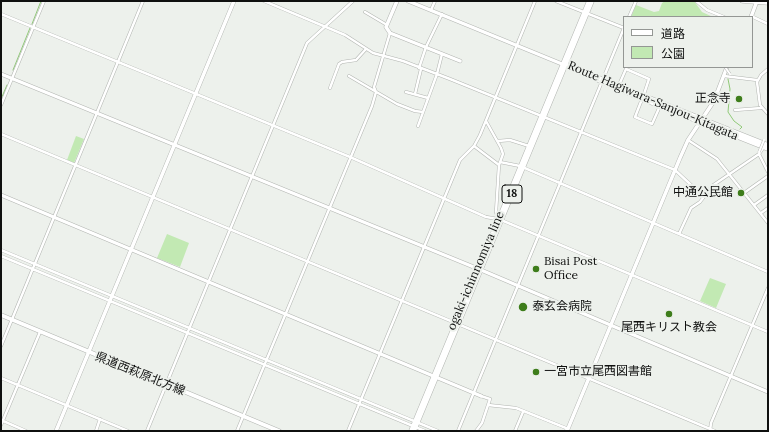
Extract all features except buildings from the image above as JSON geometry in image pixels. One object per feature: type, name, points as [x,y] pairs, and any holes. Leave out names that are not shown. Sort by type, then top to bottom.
[{"type":"main road","name":"ogaki-ichinnomiya line","points":[[522,168],[529,146],[565,65],[589,1]]},
{"type":"main road","name":"ogaki-ichinnomiya line","points":[[585,13],[592,1]]},
{"type":"main road","name":"Route Hagiwara-Sanjou-Kitagata","points":[[565,65],[602,80],[642,99],[768,145]]},
{"type":"main road","name":"Route Hagiwara-Sanjou-Kitagata","points":[[602,80],[644,94],[768,150]]},
{"type":"main road","name":"ogaki-ichinnomiya line","points":[[410,431],[414,428],[522,168],[542,116]]},
{"type":"main road","name":"県道西萩原北方線","points":[[1,315],[279,431]]},
{"type":"street","points":[[1,105],[44,1]]},
{"type":"street","points":[[1,346],[143,1]]},
{"type":"street","points":[[56,431],[234,1]]},
{"type":"street","points":[[264,1],[345,35],[366,49],[383,56],[403,61],[438,74],[675,170],[704,197]]},
{"type":"street","points":[[147,431],[307,42],[353,1]]},
{"type":"street","points":[[397,1],[387,25],[387,30],[390,33],[460,61]]},
{"type":"street","points":[[408,1],[565,65]]},
{"type":"street","points":[[431,10],[435,1]]},
{"type":"street","points":[[348,431],[460,160],[474,146],[486,121],[535,1]]},
{"type":"street","points":[[556,1],[623,28]]},
{"type":"street","points":[[629,16],[636,1]]},
{"type":"street","points":[[696,1],[708,10],[722,16]]},
{"type":"street","points":[[742,1],[768,3]]},
{"type":"street","points":[[751,16],[757,2]]},
{"type":"street","points":[[365,12],[387,25]]},
{"type":"street","points":[[1,14],[350,157],[444,197],[486,217],[500,220],[539,235],[768,332]]},
{"type":"street","points":[[415,94],[426,48],[442,14]]},
{"type":"street","points":[[753,18],[768,24]]},
{"type":"street","points":[[458,431],[623,30]]},
{"type":"street","points":[[237,431],[372,106],[376,90],[374,87],[380,72],[390,33]]},
{"type":"street","points":[[330,88],[339,64],[342,62],[356,60],[366,49]]},
{"type":"street","points":[[418,126],[438,74],[442,54]]},
{"type":"street","points":[[488,405],[511,407],[566,428],[567,431],[688,140],[714,101],[726,68]]},
{"type":"street","points":[[727,68],[730,74]]},
{"type":"street","points":[[619,85],[626,69],[649,79],[644,94]]},
{"type":"street","points":[[768,69],[758,80],[761,108],[768,114]]},
{"type":"street","points":[[1,74],[518,285],[768,392]]},
{"type":"street","points":[[349,76],[407,108],[423,112]]},
{"type":"street","points":[[724,76],[758,80]]},
{"type":"street","points":[[406,92],[428,98]]},
{"type":"street","points":[[642,99],[635,117],[652,124],[660,106]]},
{"type":"street","points":[[735,110],[761,108]]},
{"type":"street","points":[[486,121],[498,141],[503,154],[500,164],[496,212],[500,220]]},
{"type":"street","points":[[1,134],[715,431]]},
{"type":"street","points":[[498,141],[510,140],[529,146]]},
{"type":"street","points":[[688,140],[711,154],[730,174],[768,223]]},
{"type":"street","points":[[764,140],[759,153],[768,172]]},
{"type":"street","points":[[474,146],[500,164],[522,168],[560,185],[653,222],[768,272]]},
{"type":"street","points":[[679,234],[690,208],[694,207],[704,197],[712,186],[759,153],[763,148]]},
{"type":"street","points":[[744,193],[768,176]]},
{"type":"street","points":[[1,195],[209,281],[434,377],[490,399],[482,422],[476,431]]},
{"type":"street","points":[[754,205],[768,195]]},
{"type":"street","points":[[761,213],[768,208]]},
{"type":"street","points":[[1,250],[438,431]]},
{"type":"street","points":[[1,256],[414,428],[425,431]]},
{"type":"street","points":[[710,430],[768,288]]},
{"type":"street","points":[[1,425],[40,332]]},
{"type":"street","points":[[1,378],[128,431]]},
{"type":"street","points":[[516,431],[523,412]]},
{"type":"street","points":[[96,431],[100,420]]},
{"type":"street","points":[[2,421],[26,431]]},
{"type":"green space","points":[[665,1],[694,1],[702,12],[711,16],[631,16],[636,5],[654,12],[659,11],[662,3]]},
{"type":"green space","points":[[76,136],[84,139],[74,163],[67,160]]},
{"type":"green space","points":[[167,234],[189,243],[180,267],[157,258]]},
{"type":"green space","points":[[710,278],[726,284],[716,308],[700,301]]},
{"type":"waterway","points":[[32,24],[41,1]]},
{"type":"waterway","points":[[13,70],[30,28]]},
{"type":"waterway","points":[[728,79],[730,89],[728,112],[734,121],[742,127],[740,129]]},
{"type":"waterway","points":[[1,99],[7,85]]},
{"type":"place","name":"正念寺","points":[[739,99]]},
{"type":"place","name":"中通公民館","points":[[741,193]]},
{"type":"place","name":"Bisai Post Office","points":[[536,269]]},
{"type":"place","name":"泰玄会病院","points":[[523,307]]},
{"type":"place","name":"尾西キリスト教会","points":[[669,314]]},
{"type":"place","name":"一宮市立尾西図書館","points":[[536,372]]}]
